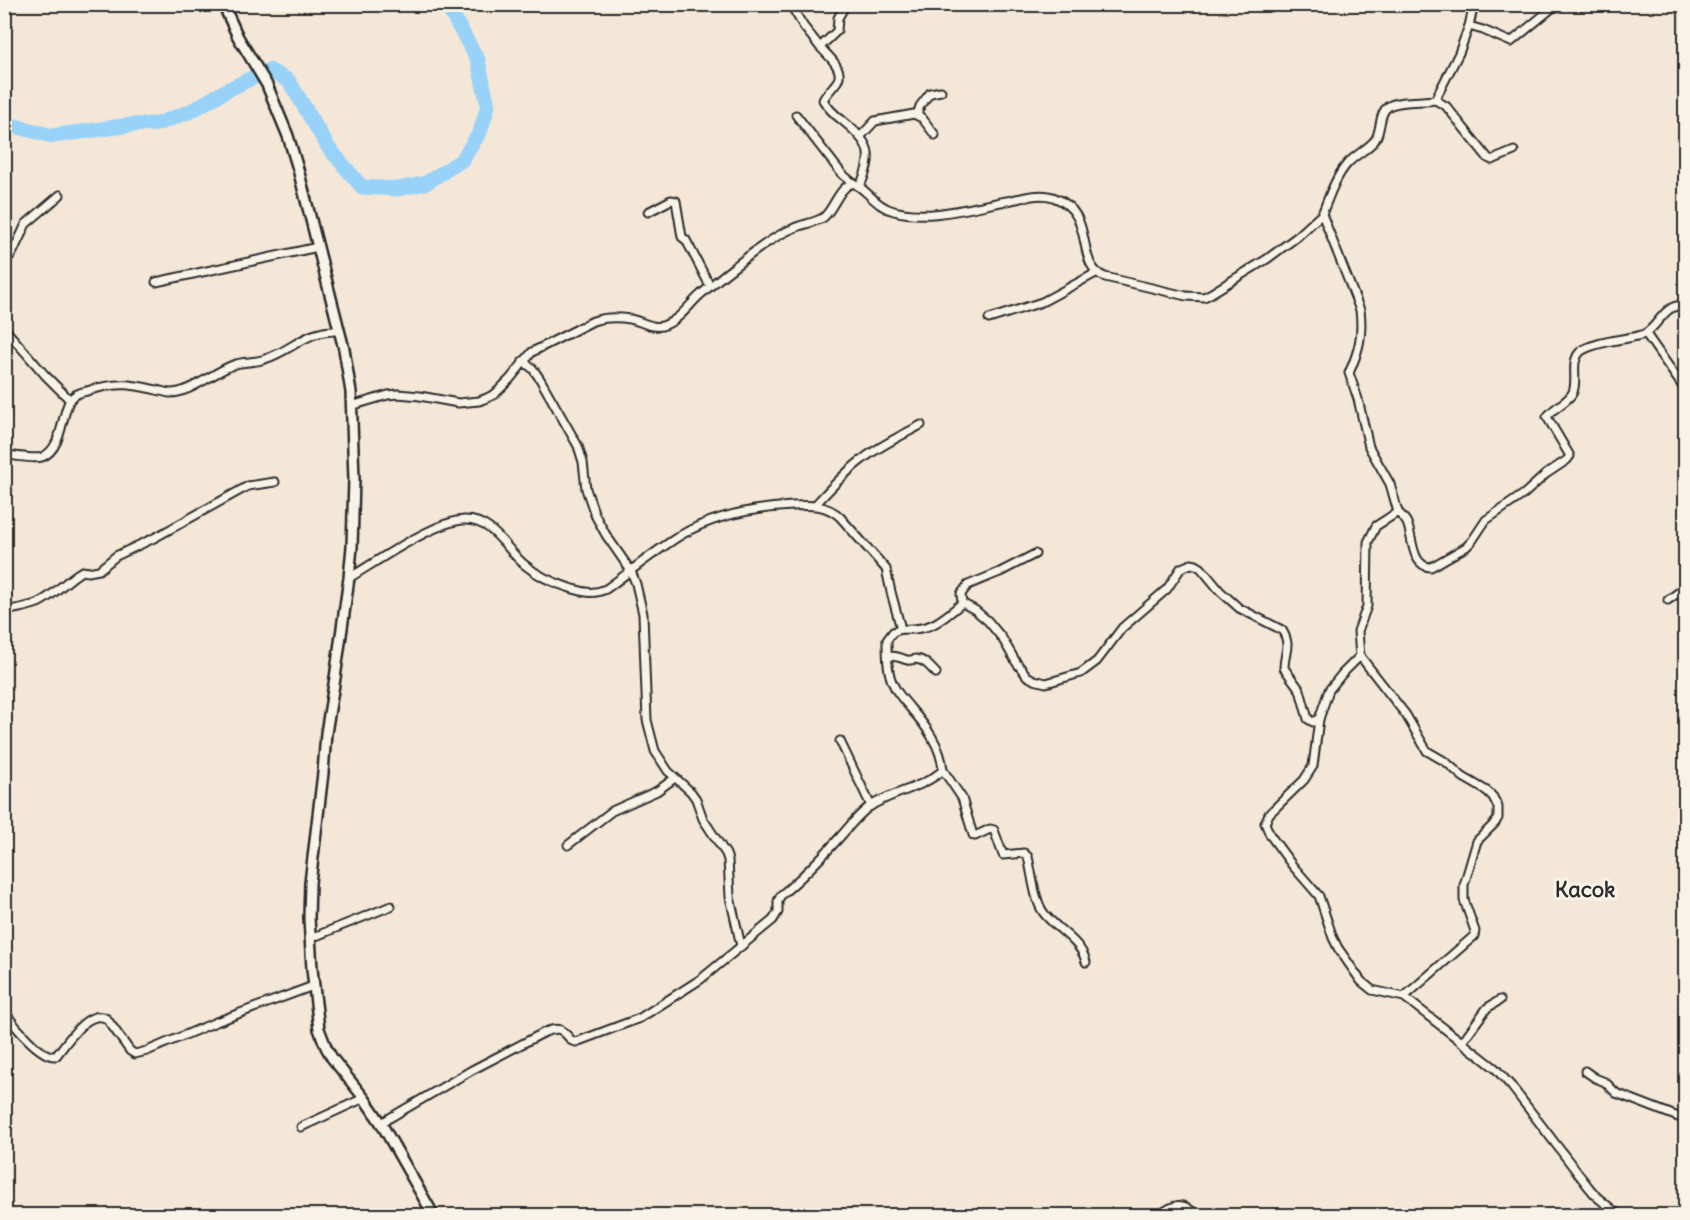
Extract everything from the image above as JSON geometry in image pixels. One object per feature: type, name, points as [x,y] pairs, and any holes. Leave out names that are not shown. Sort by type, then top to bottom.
[{"type":"street","points":[[351,406],[398,394],[458,403],[479,401],[495,394],[532,352],[593,321],[604,317],[630,319],[654,326],[665,326],[674,321],[710,286],[775,237],[793,228],[818,221],[824,216],[846,185],[856,184],[867,170],[869,158],[867,147],[860,137],[824,102],[825,96],[838,79],[839,73],[836,66],[804,27],[790,4]]},
{"type":"street","points":[[820,47],[837,31],[838,18],[846,4]]},
{"type":"street","points":[[1435,100],[1459,53],[1474,4]]},
{"type":"street","points":[[1469,26],[1511,42],[1557,4]]},
{"type":"street","points":[[223,5],[238,37],[267,85],[288,136],[339,332],[346,363],[351,406],[354,479],[349,578],[326,733],[310,883],[313,986],[319,1029],[326,1047],[381,1123],[434,1215]]},
{"type":"street","points":[[917,115],[920,106],[930,93],[941,92]]},
{"type":"street","points":[[796,115],[842,174],[878,204],[888,209],[896,212],[944,214],[1032,196],[1050,196],[1065,202],[1078,217],[1090,261],[1096,273],[1186,296],[1204,297],[1266,259],[1298,236],[1322,214],[1338,177],[1347,164],[1375,140],[1384,111],[1389,106],[1435,100],[1446,106],[1488,158],[1492,160],[1514,151]]},
{"type":"street","points":[[860,137],[876,121],[917,115]]},
{"type":"street","points":[[917,115],[935,135]]},
{"type":"street","points":[[4,263],[13,252],[26,224],[60,195]]},
{"type":"street","points":[[648,212],[671,200],[676,201],[682,237],[686,240],[710,286]]},
{"type":"street","points":[[1322,214],[1360,310],[1362,324],[1358,351],[1349,373],[1358,399],[1369,447],[1390,484],[1398,512],[1407,523],[1417,556],[1421,564],[1426,567],[1431,567],[1466,547],[1486,520],[1524,494],[1570,456],[1547,417],[1572,395],[1575,384],[1575,361],[1579,354],[1587,348],[1646,334],[1672,307],[1686,306]]},
{"type":"street","points":[[156,282],[318,247]]},
{"type":"street","points":[[989,319],[1042,303],[1096,273]]},
{"type":"street","points":[[4,328],[70,400]]},
{"type":"street","points":[[4,455],[42,457],[46,454],[57,440],[70,400],[80,393],[112,384],[133,385],[176,393],[233,365],[266,359],[310,335],[339,332]]},
{"type":"street","points":[[1646,334],[1686,391]]},
{"type":"street","points":[[524,361],[540,380],[578,446],[583,462],[586,489],[595,516],[631,571],[643,614],[646,720],[655,751],[663,765],[696,799],[703,819],[726,854],[730,897],[741,946]]},
{"type":"street","points":[[815,505],[863,459],[921,425]]},
{"type":"street","points":[[4,611],[36,604],[48,598],[82,571],[99,570],[116,556],[156,537],[248,486],[275,482]]},
{"type":"street","points":[[349,578],[418,537],[463,520],[479,522],[488,527],[525,565],[554,583],[588,593],[599,592],[683,533],[729,515],[767,507],[815,505],[834,511],[883,564],[888,573],[901,628]]},
{"type":"street","points":[[1398,512],[1376,526],[1368,542],[1367,606],[1358,631],[1360,656],[1406,716],[1427,751],[1487,791],[1498,807],[1498,818],[1495,823],[1477,841],[1464,885],[1464,900],[1475,931],[1474,936],[1404,997]]},
{"type":"street","points":[[1035,554],[968,585],[962,594],[962,603],[930,626],[917,629],[901,628],[893,632],[888,638],[891,681],[934,742],[943,770],[963,798],[973,835],[990,829],[994,830],[1003,855],[1022,853],[1028,857],[1042,910],[1081,950],[1086,962]]},
{"type":"street","points":[[962,603],[988,621],[1027,676],[1046,683],[1086,670],[1104,654],[1122,628],[1167,589],[1181,568],[1191,564],[1196,565],[1239,608],[1282,630],[1288,646],[1284,668],[1300,690],[1308,719],[1313,722],[1319,719]]},
{"type":"street","points":[[1668,600],[1686,587]]},
{"type":"street","points":[[888,656],[901,656],[908,660],[923,661],[936,673]]},
{"type":"street","points":[[1360,656],[1332,685],[1319,719],[1313,766],[1304,780],[1269,814],[1264,823],[1265,828],[1300,875],[1319,896],[1333,938],[1361,981],[1372,990],[1404,997],[1486,1060],[1501,1074],[1597,1197],[1620,1215]]},
{"type":"street","points":[[840,741],[871,806]]},
{"type":"street","points":[[381,1123],[472,1070],[545,1032],[560,1029],[576,1042],[640,1018],[702,979],[769,924],[778,912],[778,901],[781,895],[815,864],[864,811],[882,800],[931,779],[943,770]]},
{"type":"street","points":[[568,845],[612,811],[657,791],[675,778]]},
{"type":"street","points":[[311,938],[391,906]]},
{"type":"street","points":[[4,1011],[18,1029],[50,1056],[56,1056],[85,1023],[97,1016],[107,1019],[130,1051],[135,1054],[313,986]]},
{"type":"street","points":[[1462,1042],[1487,1008],[1500,1000]]},
{"type":"street","points":[[1585,1071],[1605,1082],[1616,1093],[1686,1120]]},
{"type":"street","points":[[301,1127],[364,1098]]},
{"type":"street","points":[[1158,1215],[1182,1205],[1189,1207],[1197,1215]]},
{"type":"waterway","points":[[4,123],[52,136],[130,125],[157,124],[191,111],[227,90],[269,70],[289,81],[328,147],[362,187],[398,189],[426,183],[462,160],[480,132],[488,106],[478,60],[446,4]]},
{"type":"district","name":"Kacok","points":[[1585,889]]}]
